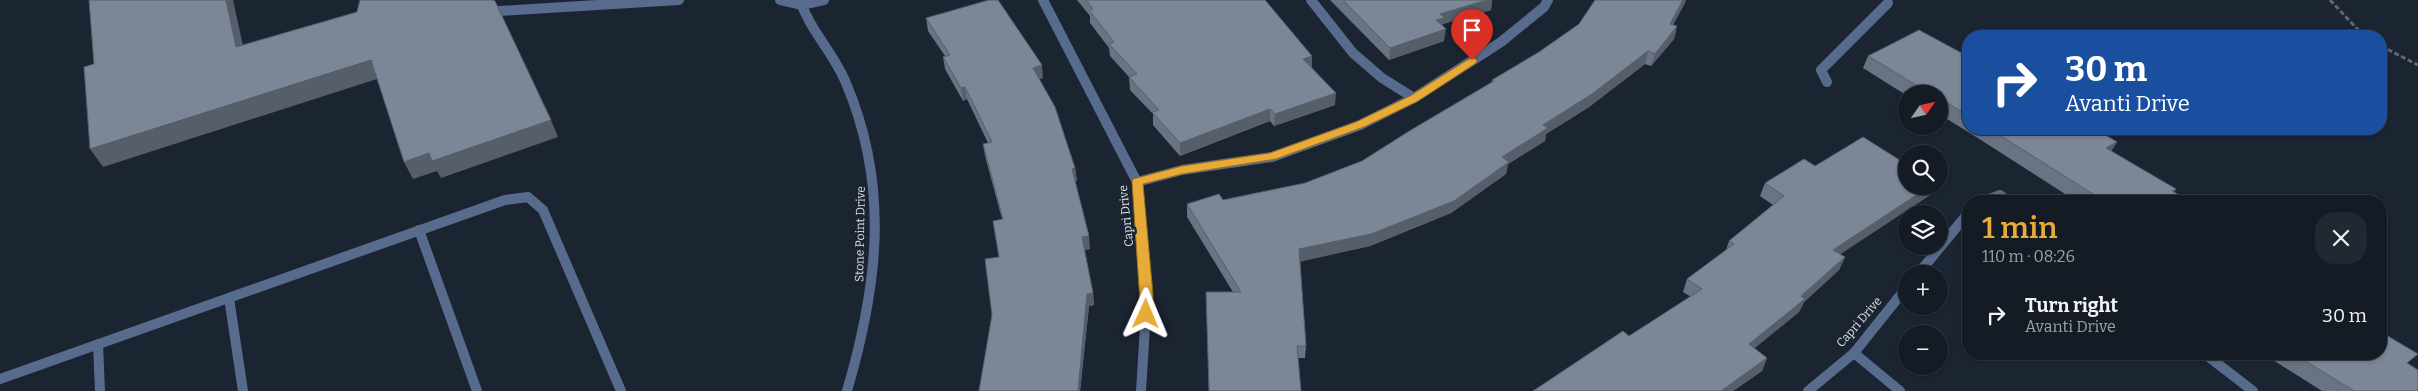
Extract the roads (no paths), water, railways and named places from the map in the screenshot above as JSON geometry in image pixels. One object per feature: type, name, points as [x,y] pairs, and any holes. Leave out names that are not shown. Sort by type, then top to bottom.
[{"type":"street","points":[[499,11],[679,0]]},
{"type":"street","points":[[780,0],[800,2],[824,0]]},
{"type":"street","name":"Capri Drive","points":[[1043,0],[1137,182],[1147,295],[1141,391]]},
{"type":"street","points":[[1311,0],[1353,53],[1382,78],[1414,98]]},
{"type":"street","points":[[1137,182],[1182,170],[1272,156],[1360,125],[1414,98],[1501,42],[1544,7],[1548,0]]},
{"type":"street","name":"Stone Point Drive","points":[[800,2],[839,68],[855,106],[872,162],[875,199],[872,290],[863,338],[847,391]]},
{"type":"street","points":[[1828,82],[1821,70],[1888,3]]},
{"type":"street","points":[[0,379],[505,200],[528,198],[543,210],[621,391]]},
{"type":"street","points":[[1925,265],[1962,221]]},
{"type":"street","points":[[419,230],[476,391]]},
{"type":"street","points":[[229,298],[243,391]]},
{"type":"street","name":"Capri Drive","points":[[1808,391],[1854,353],[1898,298]]},
{"type":"street","points":[[98,344],[100,391]]},
{"type":"street","points":[[1854,353],[1900,391]]},
{"type":"street","points":[[2213,360],[2253,391]]}]
